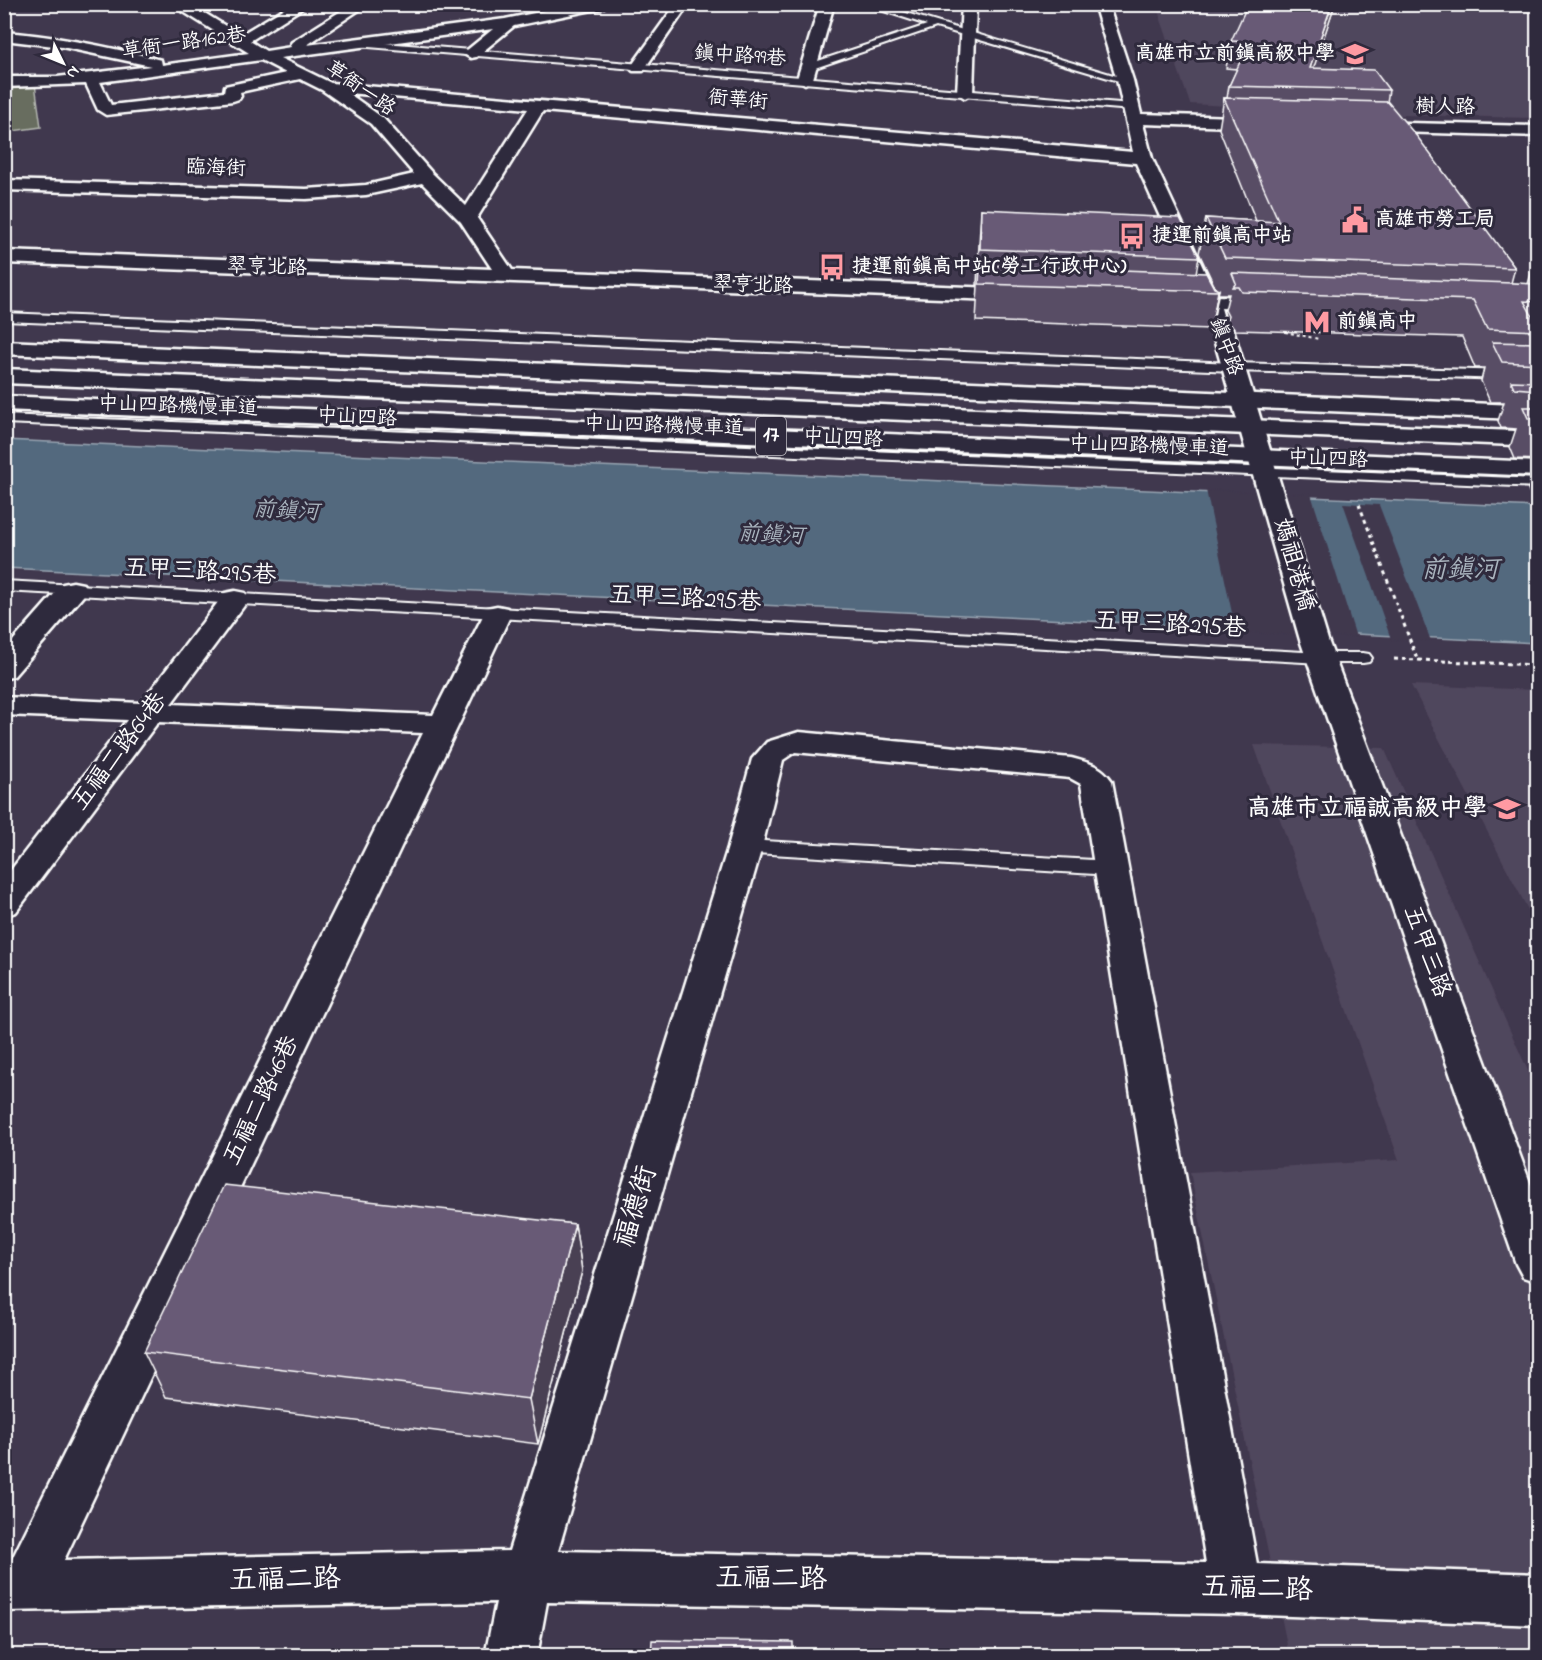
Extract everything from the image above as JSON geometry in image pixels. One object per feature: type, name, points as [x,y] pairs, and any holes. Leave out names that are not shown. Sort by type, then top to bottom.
[{"type":"street","name":"草衙一路","points":[[177,4],[201,8],[239,41],[262,55],[328,87],[377,121],[426,177],[468,218],[507,277]]},
{"type":"street","points":[[239,41],[303,4]]},
{"type":"street","points":[[287,51],[362,4]]},
{"type":"street","points":[[471,54],[532,4]]},
{"type":"street","name":"草衙一路162巷","points":[[4,82],[57,82],[91,79],[428,31],[511,22],[602,4]]},
{"type":"street","points":[[638,68],[683,4]]},
{"type":"street","points":[[807,73],[827,4]]},
{"type":"street","points":[[965,93],[969,4]]},
{"type":"street","name":"鎮中路","points":[[1101,4],[1125,80],[1143,158],[1223,332],[1266,473]]},
{"type":"street","points":[[428,31],[446,18]]},
{"type":"street","points":[[4,36],[37,38],[86,46],[172,67]]},
{"type":"street","points":[[91,79],[106,110],[233,96],[231,89],[302,74]]},
{"type":"street","name":"衙華街","points":[[328,87],[1143,158]]},
{"type":"street","points":[[377,121],[441,96]]},
{"type":"street","points":[[468,218],[539,104]]},
{"type":"street","points":[[1134,113],[1278,123]]},
{"type":"street","name":"樹人路","points":[[1349,126],[1538,131]]},
{"type":"street","name":"臨海街","points":[[4,185],[306,194],[366,190],[426,177]]},
{"type":"street","name":"翠亨北路","points":[[4,258],[1037,296]]},
{"type":"street","points":[[1155,300],[1286,304]]},
{"type":"street","name":"17","points":[[4,334],[1239,384],[1538,413]]},
{"type":"street","name":"17","points":[[4,347],[1538,394]]},
{"type":"street","name":"中山四路","points":[[4,376],[1538,439]]},
{"type":"street","name":"中山四路","points":[[4,403],[1266,473],[1538,469]]},
{"type":"street","name":"媽祖港橋","points":[[1266,473],[1318,649]]},
{"type":"street","points":[[4,670],[73,590]]},
{"type":"street","name":"五福二路64巷","points":[[4,904],[235,599]]},
{"type":"street","name":"五福二路46巷","points":[[15,1586],[445,724],[497,614]]},
{"type":"street","name":"五甲三路","points":[[1318,649],[1538,1264]]},
{"type":"street","points":[[4,706],[445,724]]},
{"type":"street","name":"福德街","points":[[511,1656],[526,1576],[745,847],[768,759],[773,750],[786,744],[799,742],[1071,768],[1086,772],[1096,781],[1111,868]]},
{"type":"street","points":[[1111,868],[1236,1589]]},
{"type":"street","name":"五福二路","points":[[15,1586],[526,1576],[1236,1589],[1538,1600]]},
{"type":"lane","points":[[866,4],[1125,80]]},
{"type":"lane","points":[[807,73],[934,25]]},
{"type":"lane","name":"鎮中路99巷","points":[[346,43],[638,68],[807,73],[1134,113]]},
{"type":"lane","points":[[1384,128],[1397,144]]},
{"type":"lane","points":[[4,317],[1239,384],[1538,376]]},
{"type":"lane","name":"中山四路機慢車道","points":[[4,419],[1538,483]]},
{"type":"lane","name":"五甲三路295巷","points":[[4,586],[497,614],[1318,649],[1363,657]]},
{"type":"lane","points":[[745,847],[1111,868]]},
{"type":"path","points":[[1360,505],[1417,659]]},
{"type":"path","points":[[1363,657],[1538,665]]},
{"type":"shaded area","name":"高雄市立前鎮高級中學","points":[[1156,5],[1537,5],[1537,118],[1402,115],[1190,104]]},
{"type":"shaded area","name":"高雄市立福誠高級中學","points":[[1411,685],[1537,690],[1537,927]]},
{"type":"shaded area","points":[[1254,745],[1384,748],[1537,1091],[1537,1655],[1289,1655],[1190,1172],[1399,1160]]},
{"type":"green space","points":[[4,84],[35,84],[41,127],[5,132]]},
{"type":"water","name":"前鎮河","points":[[4,440],[1537,507],[1537,643],[5,568]]},
{"type":"pier","points":[[1206,490],[1311,494],[1356,637],[1236,632]]},
{"type":"pier","points":[[1343,503],[1379,505],[1431,641],[1391,639]]},
{"type":"building","points":[[1248,4],[1332,4],[1310,68],[1374,70],[1389,90],[1229,86],[1249,42],[1231,41]]},
{"type":"building","points":[[1224,98],[1388,102],[1419,139],[1515,268],[1225,258],[1206,218],[1279,222]]},
{"type":"building","points":[[981,209],[1180,218],[1199,257],[980,249]]},
{"type":"building","points":[[980,265],[1206,273],[1214,288],[1219,290],[979,284]]},
{"type":"building","points":[[1232,273],[1538,284],[1538,302],[1524,301],[1538,326],[1538,331],[1487,329],[1473,300],[1242,292],[1239,287],[1233,287],[1236,283]]},
{"type":"building","points":[[1492,342],[1538,343],[1538,364],[1502,362]]},
{"type":"building","points":[[1511,381],[1538,382],[1538,390],[1514,388]]},
{"type":"building","points":[[1523,407],[1538,407],[1538,419],[1528,418]]},
{"type":"building","points":[[224,1185],[575,1224],[529,1399],[144,1352]]},
{"type":"building","points":[[652,1640],[793,1642],[793,1656],[651,1656]]},
{"type":"place","name":"高雄市立前鎮高級中學","points":[[1355,54]]},
{"type":"place","name":"高雄市勞工局","points":[[1355,220]]},
{"type":"place","name":"捷運前鎮高中站","points":[[1132,236]]},
{"type":"place","name":"捷運前鎮高中站(勞工行政中心)","points":[[832,267]]},
{"type":"place","name":"前鎮高中","points":[[1317,322]]},
{"type":"place","name":"高雄市立福誠高級中學","points":[[1507,809]]}]
